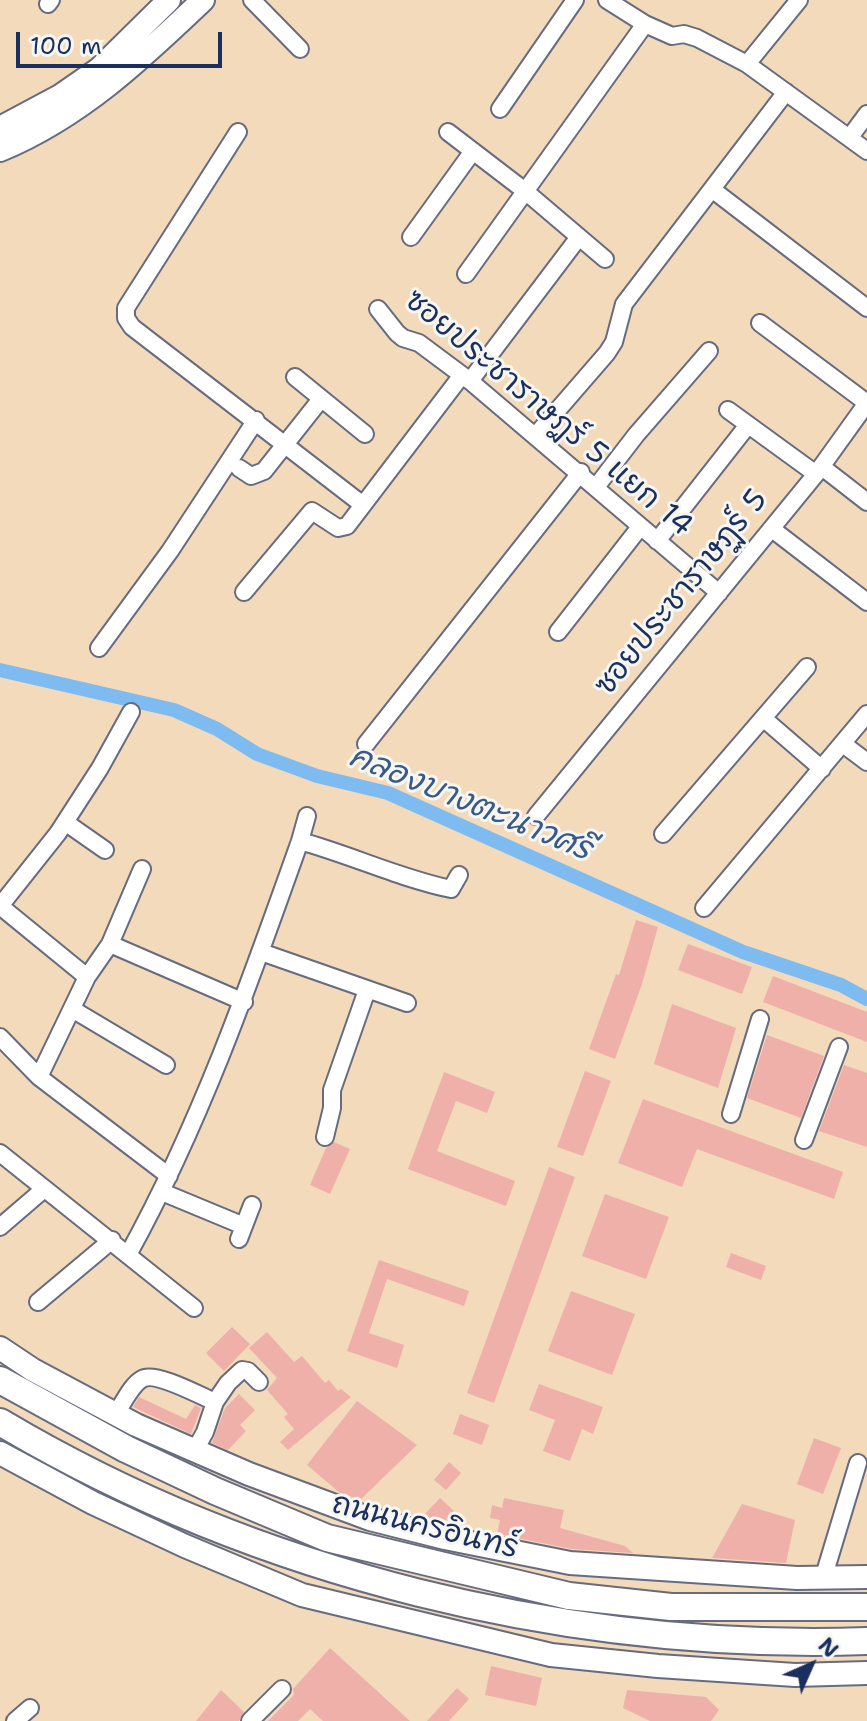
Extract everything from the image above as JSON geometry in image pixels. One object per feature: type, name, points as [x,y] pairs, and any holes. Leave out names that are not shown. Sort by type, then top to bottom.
[{"type":"main road","points":[[0,128],[60,96],[99,69],[169,0]]},
{"type":"main road","points":[[0,150],[79,108],[113,83],[203,0]]},
{"type":"main road","name":"ถนนนครอินทร์","points":[[0,1348],[115,1415],[249,1474],[343,1510],[476,1544],[570,1563],[823,1579],[867,1577]]},
{"type":"main road","name":"ถนนนครอินทร์","points":[[0,1380],[126,1449],[327,1538],[569,1596],[671,1607],[867,1607]]},
{"type":"main road","name":"ถนนนครอินทร์","points":[[0,1422],[48,1451],[114,1484],[204,1523],[312,1564],[558,1623],[663,1635],[800,1644],[867,1641]]},
{"type":"main road","points":[[0,1453],[132,1522],[302,1595],[551,1655],[795,1675],[867,1673]]},
{"type":"street","points":[[252,0],[300,49]]},
{"type":"street","points":[[500,109],[575,0]]},
{"type":"street","points":[[607,0],[645,24],[672,36],[684,34],[697,38],[747,64],[867,151]]},
{"type":"street","points":[[747,64],[799,0]]},
{"type":"street","points":[[466,274],[645,24]]},
{"type":"street","points":[[536,435],[607,353],[614,342],[624,304],[786,92]]},
{"type":"street","points":[[850,137],[867,114]]},
{"type":"street","points":[[238,132],[126,308],[126,318],[132,327],[363,505]]},
{"type":"street","points":[[448,132],[525,191],[605,259]]},
{"type":"street","points":[[411,237],[473,151]]},
{"type":"street","points":[[713,190],[867,308]]},
{"type":"street","points":[[244,592],[312,511],[338,528],[343,528],[579,237]]},
{"type":"street","name":"ซอยประชาราษฎร์ 5 แยก 14","points":[[378,309],[403,338],[419,343],[466,378],[581,472],[640,527],[719,593]]},
{"type":"street","points":[[760,323],[867,403]]},
{"type":"street","points":[[596,487],[636,435],[709,351]]},
{"type":"street","points":[[295,377],[365,434]]},
{"type":"street","points":[[239,468],[251,476],[257,475],[321,399]]},
{"type":"street","name":"ซอยประชาราษฏร์ 5","points":[[536,816],[772,529],[867,403]]},
{"type":"street","points":[[728,410],[867,502]]},
{"type":"street","points":[[99,648],[170,551],[256,420]]},
{"type":"street","points":[[657,541],[748,425]]},
{"type":"street","points":[[366,744],[581,472]]},
{"type":"street","points":[[558,632],[640,527]]},
{"type":"street","points":[[772,529],[867,602]]},
{"type":"street","points":[[663,834],[807,667]]},
{"type":"street","points":[[87,977],[0,906],[65,822],[131,712]]},
{"type":"street","points":[[704,908],[867,714]]},
{"type":"street","points":[[763,718],[822,769]]},
{"type":"street","points":[[843,744],[867,762]]},
{"type":"street","points":[[129,1253],[166,1184],[244,1002],[307,816]]},
{"type":"street","points":[[65,822],[105,850]]},
{"type":"street","points":[[300,841],[341,852],[422,883],[451,889],[459,875]]},
{"type":"street","points":[[39,1077],[87,977],[110,944],[142,869]]},
{"type":"street","points":[[110,944],[244,1002]]},
{"type":"street","points":[[261,952],[407,1003]]},
{"type":"street","points":[[325,1137],[332,1108],[332,1090],[367,990]]},
{"type":"street","points":[[72,1009],[166,1065]]},
{"type":"street","points":[[731,1114],[760,1019]]},
{"type":"street","points":[[0,1037],[39,1077],[166,1184],[242,1233],[252,1205]]},
{"type":"street","points":[[804,1140],[839,1047]]},
{"type":"street","points":[[0,1153],[194,1308]]},
{"type":"street","points":[[0,1227],[43,1190]]},
{"type":"street","points":[[38,1302],[112,1240]]},
{"type":"street","points":[[195,1450],[215,1402],[228,1383],[242,1370],[248,1371],[259,1382]]},
{"type":"street","points":[[115,1415],[139,1381],[147,1376],[159,1378],[215,1402]]},
{"type":"street","points":[[823,1579],[858,1463]]},
{"type":"street","points":[[250,1721],[282,1689]]},
{"type":"street","points":[[15,1721],[30,1708]]},
{"type":"building","points":[[636,920],[658,927],[642,984],[615,1059],[589,1049],[616,974],[619,975]]},
{"type":"building","points":[[688,944],[752,967],[742,994],[678,970]]},
{"type":"building","points":[[773,976],[867,1012],[867,1042],[763,1002]]},
{"type":"building","points":[[672,1004],[736,1028],[718,1088],[654,1064]]},
{"type":"building","points":[[767,1035],[824,1056],[801,1118],[747,1098]]},
{"type":"building","points":[[844,1065],[867,1073],[867,1147],[819,1131]]},
{"type":"building","points":[[585,1071],[611,1081],[583,1156],[557,1147]]},
{"type":"building","points":[[444,1072],[495,1092],[487,1113],[456,1101],[437,1151],[515,1181],[506,1206],[408,1169]]},
{"type":"building","points":[[643,1099],[843,1172],[834,1199],[697,1149],[682,1187],[618,1163]]},
{"type":"building","points":[[334,1142],[350,1149],[330,1194],[310,1185],[326,1148]]},
{"type":"building","points":[[549,1167],[575,1177],[494,1403],[467,1393]]},
{"type":"building","points":[[605,1194],[669,1217],[646,1279],[582,1256]]},
{"type":"building","points":[[731,1253],[766,1266],[761,1280],[726,1267]]},
{"type":"building","points":[[379,1260],[469,1291],[464,1306],[387,1279],[369,1333],[404,1345],[397,1368],[347,1351]]},
{"type":"building","points":[[571,1291],[635,1314],[612,1375],[548,1351]]},
{"type":"building","points":[[232,1327],[250,1344],[224,1371],[206,1353]]},
{"type":"building","points":[[267,1332],[294,1362],[302,1356],[325,1383],[329,1380],[338,1391],[341,1389],[351,1397],[288,1450],[280,1442],[294,1429],[284,1417],[288,1414],[267,1390],[277,1378],[249,1348]]},
{"type":"building","points":[[539,1384],[603,1407],[593,1434],[582,1429],[570,1461],[543,1451],[555,1420],[529,1410]]},
{"type":"building","points":[[239,1394],[255,1410],[240,1425],[246,1431],[228,1450],[212,1443],[225,1408]]},
{"type":"building","points":[[139,1397],[186,1419],[195,1405],[201,1408],[191,1434],[133,1407]]},
{"type":"building","points":[[357,1401],[417,1445],[360,1500],[340,1493],[307,1465]]},
{"type":"building","points":[[460,1414],[489,1425],[482,1445],[453,1434]]},
{"type":"building","points":[[814,1438],[841,1448],[823,1494],[797,1484]]},
{"type":"building","points":[[449,1462],[461,1473],[446,1490],[434,1480]]},
{"type":"building","points":[[440,1498],[454,1511],[443,1523],[424,1515]]},
{"type":"building","points":[[504,1498],[564,1510],[560,1528],[625,1546],[633,1553],[572,1549],[497,1534],[500,1520],[490,1518],[492,1505],[502,1508]]},
{"type":"building","points":[[742,1504],[795,1520],[786,1563],[712,1558]]},
{"type":"building","points":[[330,1648],[410,1721],[323,1721],[310,1709],[298,1721],[268,1721],[294,1695],[293,1689]]},
{"type":"building","points":[[491,1666],[542,1678],[536,1706],[485,1695]]},
{"type":"building","points":[[457,1688],[469,1699],[449,1721],[427,1721]]},
{"type":"building","points":[[221,1690],[244,1712],[239,1721],[196,1721]]},
{"type":"building","points":[[627,1690],[706,1697],[719,1710],[711,1721],[650,1721],[623,1708]]},
{"type":"waterway","name":"คลองบางตะนาวศรี","points":[[0,670],[174,710],[217,729],[257,754],[317,776],[388,793],[743,952],[841,985],[867,999]]}]
